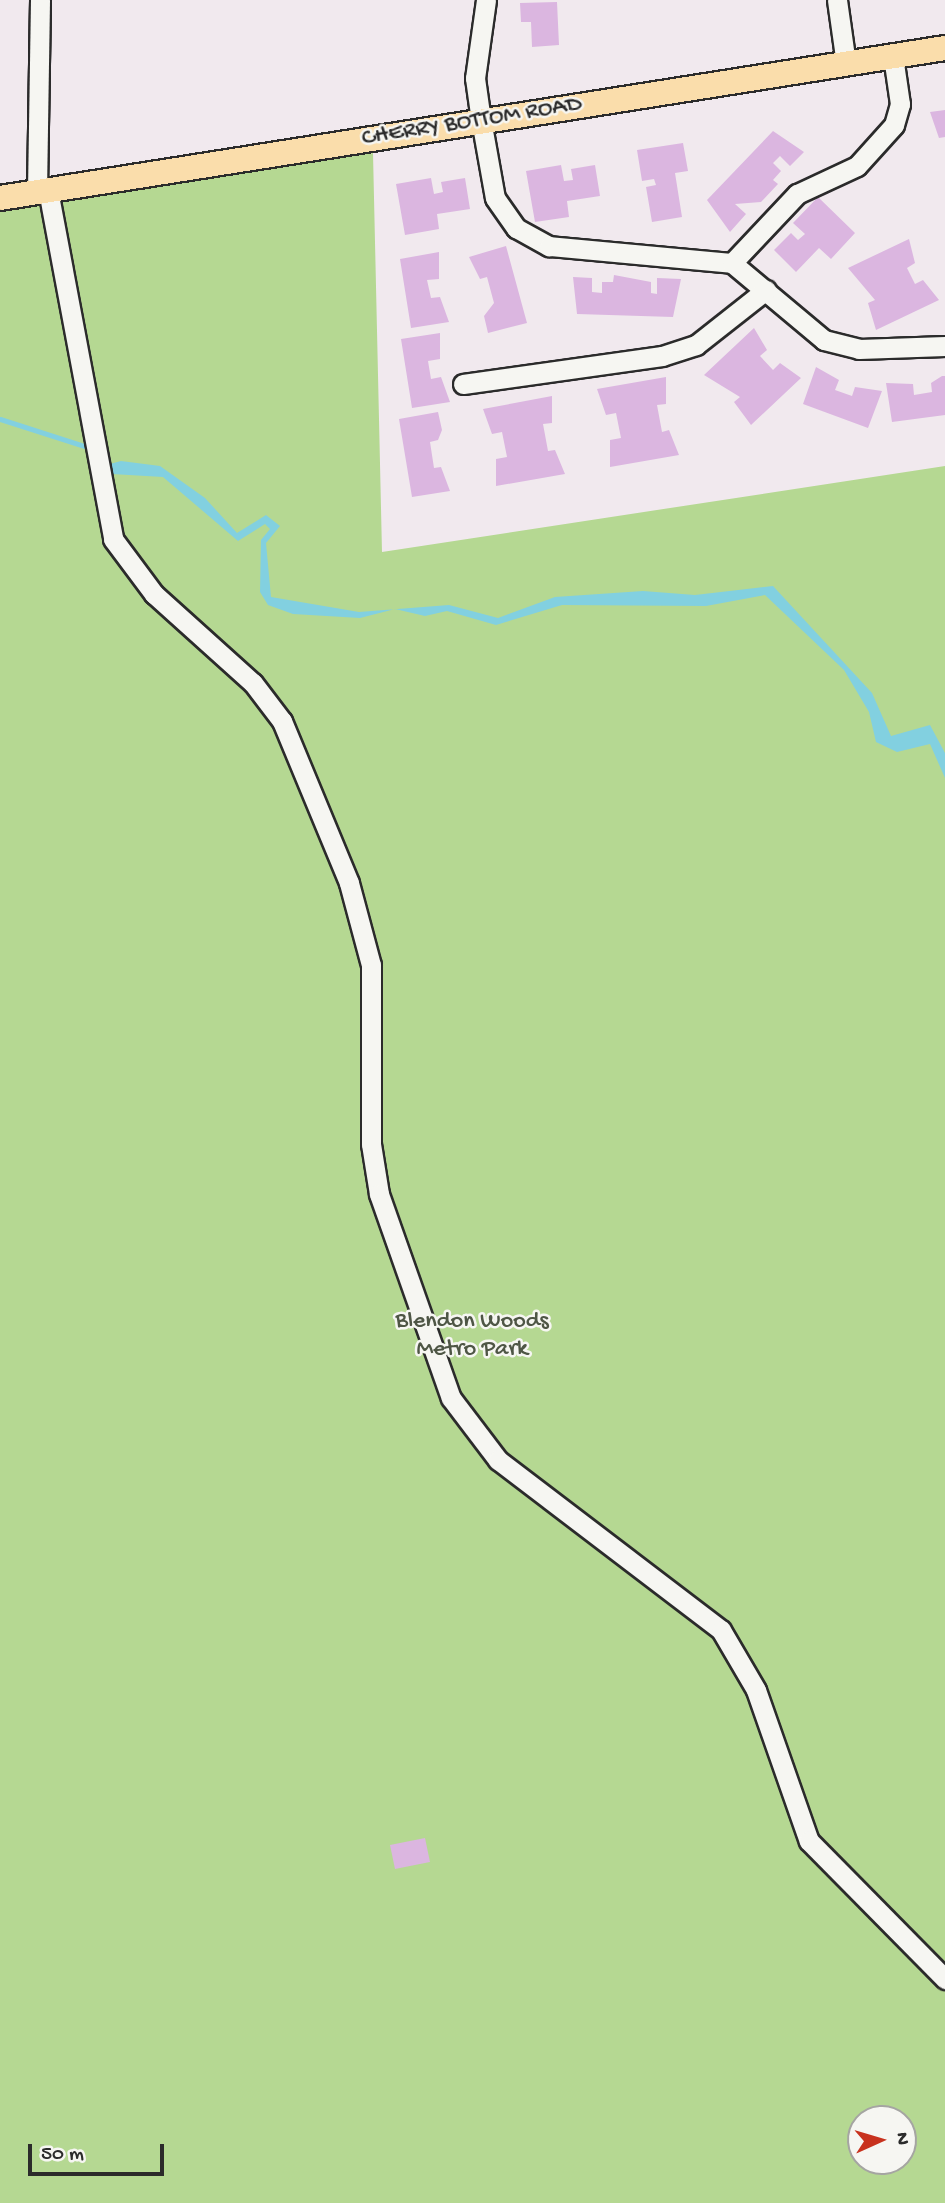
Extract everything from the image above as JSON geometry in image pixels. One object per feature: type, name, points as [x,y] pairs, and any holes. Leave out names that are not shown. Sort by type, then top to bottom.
[{"type":"main road","name":"CHERRY BOTTOM ROAD","points":[[0,198],[945,48]]},
{"type":"street","points":[[40,0],[42,191],[113,539],[136,575],[253,683],[282,721],[349,883],[371,965],[371,1144],[379,1194],[451,1398],[498,1461],[721,1630],[756,1690],[809,1841],[945,1979]]},
{"type":"street","points":[[486,0],[475,78],[495,198],[516,228],[549,246],[732,263],[824,340],[859,349],[945,346]]},
{"type":"street","points":[[837,0],[846,64]]},
{"type":"street","points":[[732,263],[797,194],[857,166],[894,125],[900,104],[893,56]]},
{"type":"street","points":[[463,384],[662,356],[696,345],[766,290]]},
{"type":"green space","name":"Blendon Woods Metro Park","points":[[373,153],[382,552],[945,466],[945,2203],[0,2203],[0,209]]},
{"type":"water","points":[[121,461],[160,466],[205,498],[237,533],[266,515],[280,526],[266,543],[271,597],[359,612],[394,609],[360,618],[293,614],[268,605],[260,592],[261,540],[270,529],[265,524],[238,541],[163,477],[112,474],[110,464]]},
{"type":"water","points":[[773,586],[872,693],[891,736],[930,725],[945,753],[945,778],[930,744],[897,752],[876,742],[869,712],[844,670],[765,595],[706,606],[562,605],[496,625],[447,611],[425,616],[396,609],[449,605],[498,618],[555,597],[643,591],[695,595]]},
{"type":"building","points":[[557,2],[559,45],[532,47],[531,22],[521,22],[520,3]]},
{"type":"building","points":[[945,110],[945,137],[939,138],[930,112]]},
{"type":"building","points":[[773,131],[804,152],[790,166],[780,156],[773,163],[781,171],[773,180],[778,184],[761,202],[735,204],[746,214],[730,232],[707,200]]},
{"type":"building","points":[[683,143],[688,171],[675,173],[682,217],[652,222],[646,187],[656,185],[654,179],[642,181],[637,150]]},
{"type":"building","points":[[561,165],[564,181],[573,180],[571,169],[595,165],[600,196],[567,201],[569,217],[535,222],[526,171]]},
{"type":"building","points":[[431,178],[434,194],[443,192],[441,182],[465,178],[470,209],[437,214],[439,229],[405,235],[396,184]]},
{"type":"building","points":[[818,197],[855,233],[831,259],[819,248],[796,272],[774,250],[791,233],[798,240],[805,234],[793,223]]},
{"type":"building","points":[[909,239],[915,263],[907,268],[915,284],[923,280],[939,300],[876,330],[868,303],[875,300],[848,268]]},
{"type":"building","points":[[506,246],[527,323],[488,333],[484,316],[494,303],[487,277],[480,279],[469,257]]},
{"type":"building","points":[[439,252],[439,279],[427,280],[431,298],[440,297],[449,322],[411,328],[400,259]]},
{"type":"building","points":[[614,275],[651,282],[651,293],[657,294],[657,278],[681,279],[673,317],[577,314],[573,277],[592,278],[592,292],[602,293],[602,282],[613,282]]},
{"type":"building","points":[[754,328],[767,350],[760,356],[773,370],[780,363],[801,378],[751,425],[734,402],[740,397],[704,375]]},
{"type":"building","points":[[440,333],[440,359],[428,361],[431,379],[441,377],[450,402],[412,408],[401,339]]},
{"type":"building","points":[[816,367],[839,380],[835,390],[852,396],[855,387],[882,391],[868,428],[803,404]]},
{"type":"building","points":[[945,376],[945,415],[892,422],[886,383],[913,384],[914,395],[932,392],[931,383]]},
{"type":"building","points":[[666,377],[666,404],[657,405],[662,432],[669,430],[679,455],[610,467],[610,440],[621,438],[616,413],[606,415],[597,389]]},
{"type":"building","points":[[552,396],[552,423],[543,424],[548,451],[555,450],[565,474],[496,486],[496,459],[507,457],[502,432],[492,434],[483,409]]},
{"type":"building","points":[[438,412],[442,430],[438,440],[430,442],[434,468],[441,467],[450,491],[412,497],[399,419]]},
{"type":"building","points":[[425,1838],[430,1862],[395,1869],[390,1845]]},
{"type":"waterway","points":[[0,419],[84,446]]}]
